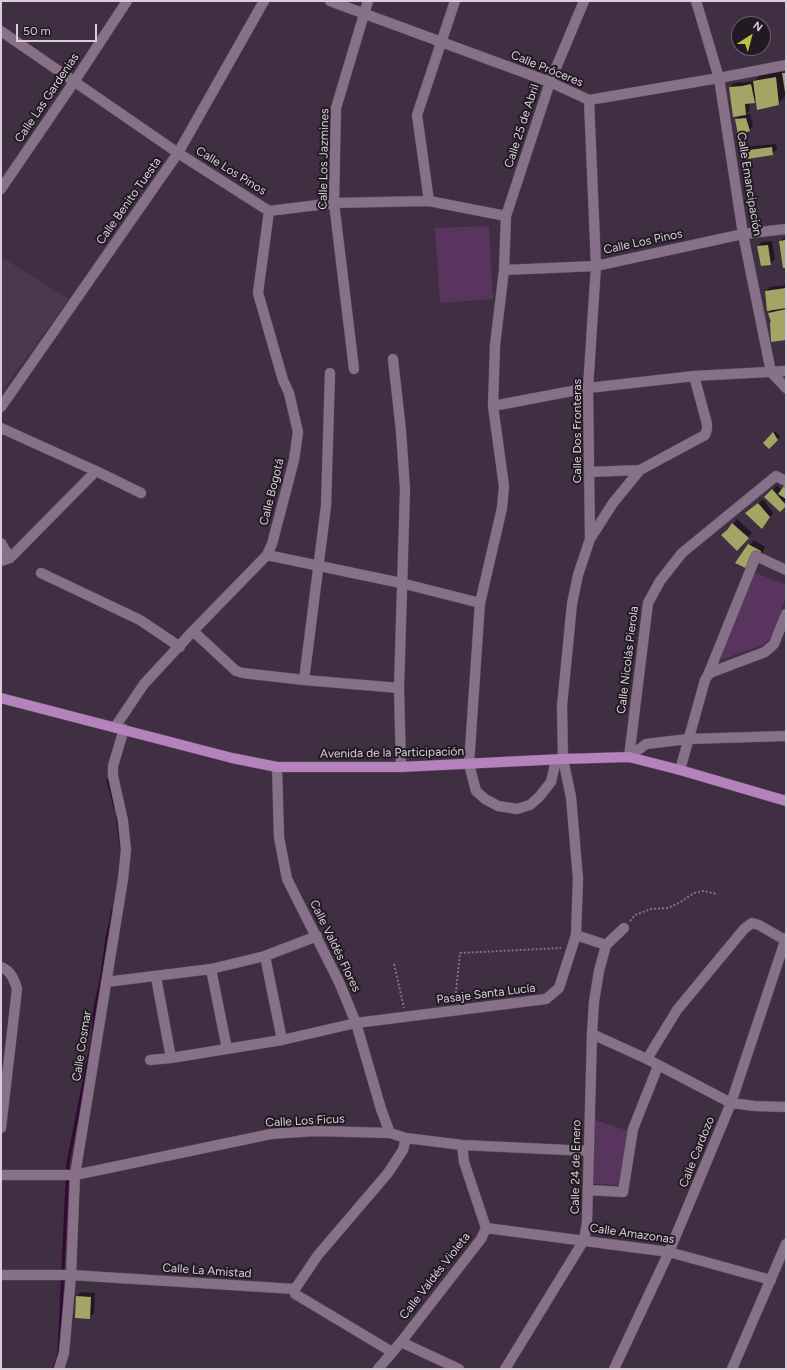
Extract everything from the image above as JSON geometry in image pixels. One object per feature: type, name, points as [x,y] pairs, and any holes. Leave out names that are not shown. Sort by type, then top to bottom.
[{"type":"main road","name":"Avenida de la Participación","points":[[1,698],[232,758],[277,767],[402,767],[629,757],[680,770],[786,801]]},
{"type":"street","name":"Calle Las Gardenias","points":[[1,189],[127,1]]},
{"type":"street","name":"Calle Benito Tuesta","points":[[1,407],[178,153],[264,1]]},
{"type":"street","name":"Calle Próceres","points":[[330,1],[550,82],[589,100],[786,65]]},
{"type":"street","name":"Calle Los Jazmines","points":[[354,369],[334,202],[336,108],[368,1]]},
{"type":"street","points":[[429,201],[417,115],[440,42],[455,1]]},
{"type":"street","name":"Calle 25 de Abril","points":[[560,759],[550,782],[539,797],[530,806],[517,809],[498,806],[485,799],[476,791],[469,764],[480,604],[502,508],[504,486],[493,406],[495,345],[504,270],[506,216],[550,82],[584,1]]},
{"type":"street","name":"Calle Emancipación","points":[[696,1],[719,78],[743,234],[771,372]]},
{"type":"street","name":"Calle Los Pinos","points":[[1,31],[178,153],[269,211],[334,202],[429,201],[506,216]]},
{"type":"street","name":"Calle Dos Fronteras","points":[[560,759],[562,706],[572,604],[578,575],[590,539],[588,388],[596,266],[589,100]]},
{"type":"street","name":"Calle Bogotá","points":[[120,728],[144,684],[267,555],[272,544],[292,468],[298,432],[289,393],[283,380],[258,293],[269,211]]},
{"type":"street","name":"Calle Los Pinos","points":[[504,270],[596,266],[743,234],[786,229]]},
{"type":"street","points":[[393,359],[401,431],[405,490],[399,688],[402,767]]},
{"type":"street","points":[[493,406],[588,388],[694,376],[786,371]]},
{"type":"street","points":[[771,372],[786,388]]},
{"type":"street","points":[[304,680],[326,506],[330,373]]},
{"type":"street","points":[[590,539],[613,503],[640,470],[704,435],[707,429],[707,424],[694,376]]},
{"type":"street","points":[[1,428],[141,493]]},
{"type":"street","points":[[590,472],[640,470]]},
{"type":"street","points":[[1,543],[6,559],[96,471]]},
{"type":"street","name":"Calle Nicolás Pierola","points":[[629,757],[648,603],[660,581],[682,553],[776,476],[786,481]]},
{"type":"street","points":[[267,555],[402,583],[480,604]]},
{"type":"street","points":[[680,770],[708,676],[756,556],[786,570]]},
{"type":"street","points":[[41,573],[140,620],[180,647]]},
{"type":"street","points":[[708,676],[712,672],[765,652],[782,638],[786,614]]},
{"type":"street","points":[[193,631],[236,671],[304,680],[399,688]]},
{"type":"street","name":"Calle Cosmar","points":[[59,1369],[64,1354],[71,1275],[75,1175],[123,880],[126,850],[123,821],[113,771],[120,728]]},
{"type":"street","points":[[629,757],[646,744],[688,740],[786,736]]},
{"type":"street","points":[[560,759],[571,796],[578,879],[576,935],[606,945],[624,928]]},
{"type":"street","name":"Calle Valdés Flores","points":[[277,767],[279,837],[287,878],[339,982],[356,1023],[381,1109],[390,1133]]},
{"type":"street","points":[[647,1059],[677,1010],[744,929],[752,923],[786,939]]},
{"type":"street","name":"Pasaje Santa Lucía","points":[[150,1060],[282,1040],[356,1023],[546,999],[559,988],[576,935]]},
{"type":"street","points":[[106,982],[211,969],[265,956],[317,936]]},
{"type":"street","name":"Calle Cardozo","points":[[614,1369],[669,1252],[731,1103],[786,939]]},
{"type":"street","name":"Calle 24 de Enero","points":[[505,1369],[584,1240],[588,1222],[594,1002],[599,971],[606,945]]},
{"type":"street","points":[[265,956],[282,1040]]},
{"type":"street","points":[[1,967],[10,972],[17,989],[1,1128]]},
{"type":"street","points":[[211,969],[227,1049]]},
{"type":"street","points":[[156,977],[171,1058]]},
{"type":"street","points":[[592,1034],[647,1059],[731,1103],[755,1106],[786,1107]]},
{"type":"street","points":[[588,1190],[623,1192],[633,1129],[658,1066]]},
{"type":"street","name":"Calle Los Ficus","points":[[1,1175],[75,1175],[271,1134],[315,1132],[390,1133],[406,1138],[462,1145],[589,1151]]},
{"type":"street","points":[[392,1352],[296,1294],[295,1289],[318,1255],[388,1173],[403,1150],[406,1138]]},
{"type":"street","name":"Calle Valdés Violeta","points":[[378,1369],[401,1342],[481,1239],[486,1228],[464,1162],[462,1145]]},
{"type":"street","name":"Calle Amazonas","points":[[486,1228],[669,1252],[771,1280]]},
{"type":"street","points":[[732,1369],[786,1244]]},
{"type":"street","name":"Calle La Amistad","points":[[1,1276],[71,1275],[295,1289]]},
{"type":"street","points":[[401,1342],[460,1369]]},
{"type":"path","points":[[624,928],[635,915],[651,909],[668,908],[694,893],[703,891],[718,894]]},
{"type":"path","points":[[454,1010],[460,953],[572,947]]},
{"type":"path","points":[[394,964],[406,1017]]},
{"type":"shaded area","points":[[489,226],[493,299],[440,303],[435,228]]},
{"type":"shaded area","points":[[1,257],[69,299],[1,392]]},
{"type":"shaded area","points":[[754,572],[786,585],[786,597],[772,636],[763,645],[720,660]]},
{"type":"shaded area","points":[[595,1120],[629,1131],[621,1185],[593,1184]]},
{"type":"building","points":[[782,73],[786,73],[786,92],[785,92]]},
{"type":"building","points":[[776,77],[779,105],[757,110],[753,81]]},
{"type":"building","points":[[751,84],[755,103],[745,104],[746,115],[733,117],[729,87]]},
{"type":"building","points":[[746,118],[750,131],[738,135],[735,119]]},
{"type":"building","points":[[772,147],[773,155],[741,160],[741,151]]},
{"type":"building","points":[[786,240],[786,268],[783,268],[779,241]]},
{"type":"building","points":[[768,245],[771,265],[761,266],[757,246]]},
{"type":"building","points":[[786,288],[786,308],[767,311],[765,291]]},
{"type":"building","points":[[786,309],[786,340],[771,342],[771,322],[768,313]]},
{"type":"building","points":[[773,432],[778,440],[769,449],[763,443]]},
{"type":"building","points":[[784,486],[786,487],[786,499],[778,494]]},
{"type":"building","points":[[772,489],[786,505],[780,512],[764,497]]},
{"type":"building","points":[[758,503],[770,517],[762,529],[745,513]]},
{"type":"building","points":[[732,523],[749,538],[737,551],[721,535]]},
{"type":"building","points":[[748,544],[761,551],[754,572],[735,563]]},
{"type":"building","points":[[76,1296],[91,1297],[90,1319],[75,1318]]},
{"type":"waterway","points":[[108,780],[115,807]]},
{"type":"waterway","points":[[117,815],[121,845]]},
{"type":"waterway","points":[[54,1369],[59,1353],[68,1163],[93,1035],[95,1008],[113,910]]}]
